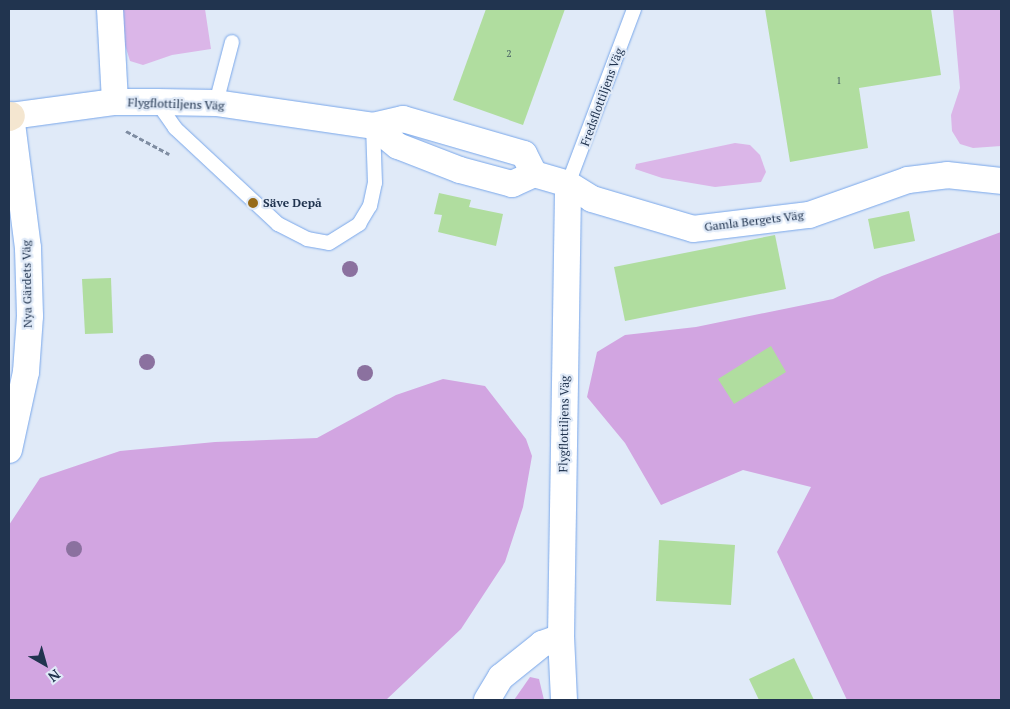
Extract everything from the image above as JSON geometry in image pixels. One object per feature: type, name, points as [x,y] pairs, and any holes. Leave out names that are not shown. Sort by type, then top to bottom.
[{"type":"street","points":[[109,103],[110,9]]},
{"type":"street","name":"Flygflottiljens Väg","points":[[10,117],[109,103],[157,102],[216,103],[373,126],[404,119],[524,154],[534,174],[568,184],[561,637],[564,700]]},
{"type":"street","name":"Nya Gärdets Väg","points":[[9,450],[26,372],[30,316],[28,248],[10,117]]},
{"type":"street","name":"Gamla Bergets Väg","points":[[568,184],[592,199],[693,229],[808,215],[908,180],[947,175],[1001,181]]},
{"type":"street","points":[[487,700],[502,678],[542,644],[561,637]]},
{"type":"lane","name":"Fredsflottiljens Väg","points":[[568,184],[634,9]]},
{"type":"lane","points":[[216,103],[232,42]]},
{"type":"lane","points":[[157,102],[175,128],[278,224],[307,239],[329,243],[359,224],[370,206],[375,183],[373,126]]},
{"type":"path","points":[[109,103],[107,127],[138,136],[178,160]]},
{"type":"shaded area","points":[[122,9],[205,9],[211,49],[172,55],[143,65],[130,61],[122,35]]},
{"type":"shaded area","points":[[953,9],[1001,9],[1001,146],[973,148],[960,144],[952,131],[951,115],[960,88]]},
{"type":"shaded area","points":[[735,143],[750,145],[760,155],[766,172],[761,182],[715,187],[662,178],[635,169],[636,164]]},
{"type":"shaded area","points":[[1001,232],[1001,700],[847,700],[777,552],[811,487],[743,470],[661,505],[625,443],[587,397],[597,352],[625,335],[696,327],[833,299],[882,276]]},
{"type":"shaded area","points":[[443,379],[485,386],[526,439],[532,456],[523,507],[505,562],[461,629],[386,700],[9,700],[9,525],[40,478],[120,451],[215,442],[317,438],[396,395]]},
{"type":"shaded area","points":[[530,677],[539,679],[544,700],[514,700]]},
{"type":"building","points":[[486,9],[565,9],[523,125],[453,100]]},
{"type":"building","points":[[765,9],[931,9],[941,75],[859,88],[868,148],[790,162]]},
{"type":"building","points":[[439,193],[471,200],[469,207],[503,214],[496,246],[438,232],[442,215],[434,214]]},
{"type":"building","points":[[909,211],[915,241],[874,249],[868,219]]},
{"type":"building","points":[[775,235],[786,289],[625,321],[614,267]]},
{"type":"building","points":[[111,278],[113,333],[85,334],[82,279]]},
{"type":"building","points":[[771,346],[786,372],[734,404],[718,379]]},
{"type":"building","points":[[659,540],[735,545],[731,605],[656,601]]},
{"type":"building","points":[[794,658],[814,700],[759,700],[749,679]]},
{"type":"place","name":"Säve Depå","points":[[253,203]]}]
